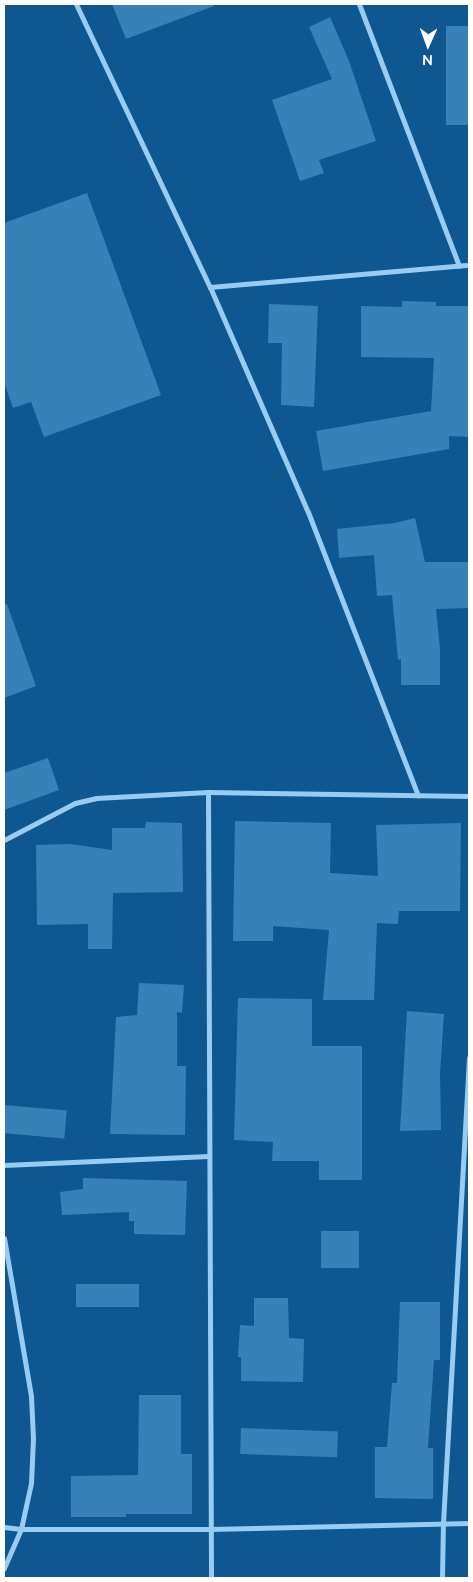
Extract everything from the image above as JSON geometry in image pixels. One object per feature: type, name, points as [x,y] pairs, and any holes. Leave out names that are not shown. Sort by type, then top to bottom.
[{"type":"street","points":[[76,4],[210,287],[308,512],[418,795]]},
{"type":"street","points":[[359,4],[459,266]]},
{"type":"street","points":[[210,287],[469,265]]},
{"type":"street","points":[[208,792],[211,1578]]},
{"type":"street","points":[[4,840],[75,803],[86,800],[208,792],[469,796]]},
{"type":"street","points":[[442,1578],[443,1523],[469,1058]]},
{"type":"street","points":[[4,1165],[209,1156]]},
{"type":"street","points":[[4,1238],[31,1396],[33,1438],[30,1483],[21,1529],[4,1568]]},
{"type":"street","points":[[4,1527],[21,1529],[210,1529],[469,1523]]},
{"type":"building","points":[[112,4],[214,4],[214,6],[126,39]]},
{"type":"building","points":[[330,17],[349,61],[376,141],[319,160],[324,173],[300,181],[272,100],[332,79],[309,27]]},
{"type":"building","points":[[446,26],[469,26],[469,125],[446,125]]},
{"type":"building","points":[[87,193],[161,395],[44,437],[31,402],[13,408],[4,382],[4,223]]},
{"type":"building","points":[[402,301],[436,302],[436,306],[469,306],[469,437],[449,436],[449,449],[323,471],[316,431],[431,411],[434,358],[361,357],[361,306],[402,307]]},
{"type":"building","points":[[269,304],[318,306],[314,407],[281,405],[282,343],[268,343]]},
{"type":"building","points":[[415,518],[425,562],[468,562],[469,608],[436,609],[440,649],[440,685],[401,685],[401,659],[398,660],[392,595],[377,596],[374,555],[339,558],[337,529],[395,523]]},
{"type":"building","points":[[7,604],[36,686],[4,698],[4,605]]},
{"type":"building","points":[[48,758],[59,790],[4,810],[4,773]]},
{"type":"building","points":[[235,821],[331,823],[330,873],[378,876],[376,825],[461,823],[460,911],[399,911],[398,924],[377,923],[374,1000],[323,1000],[329,930],[273,926],[273,941],[233,941]]},
{"type":"building","points":[[146,822],[182,823],[183,892],[113,893],[112,949],[88,949],[88,924],[37,925],[36,845],[70,844],[112,850],[112,828],[145,828]]},
{"type":"building","points":[[139,983],[184,985],[182,1013],[177,1012],[177,1066],[186,1066],[185,1135],[110,1134],[116,1017],[137,1015]]},
{"type":"building","points":[[238,998],[312,999],[312,1046],[362,1046],[362,1180],[319,1180],[319,1161],[272,1161],[273,1142],[234,1140]]},
{"type":"building","points":[[407,1011],[444,1014],[440,1073],[441,1130],[400,1131]]},
{"type":"building","points":[[4,1105],[67,1110],[64,1138],[4,1133]]},
{"type":"building","points":[[83,1178],[187,1181],[185,1235],[134,1234],[134,1221],[129,1221],[129,1212],[62,1215],[60,1192],[83,1189]]},
{"type":"building","points":[[321,1231],[359,1231],[359,1268],[321,1268]]},
{"type":"building","points":[[76,1284],[139,1284],[139,1307],[76,1307]]},
{"type":"building","points":[[254,1298],[288,1298],[289,1338],[304,1339],[303,1382],[241,1381],[241,1357],[238,1357],[240,1325],[254,1326]]},
{"type":"building","points":[[400,1302],[440,1302],[440,1360],[434,1360],[428,1448],[433,1448],[433,1499],[375,1498],[375,1447],[387,1447],[392,1383],[397,1383]]},
{"type":"building","points":[[139,1395],[181,1395],[181,1454],[192,1454],[192,1514],[126,1514],[126,1517],[71,1517],[71,1476],[138,1475]]},
{"type":"building","points":[[241,1428],[338,1431],[337,1457],[240,1454]]}]
